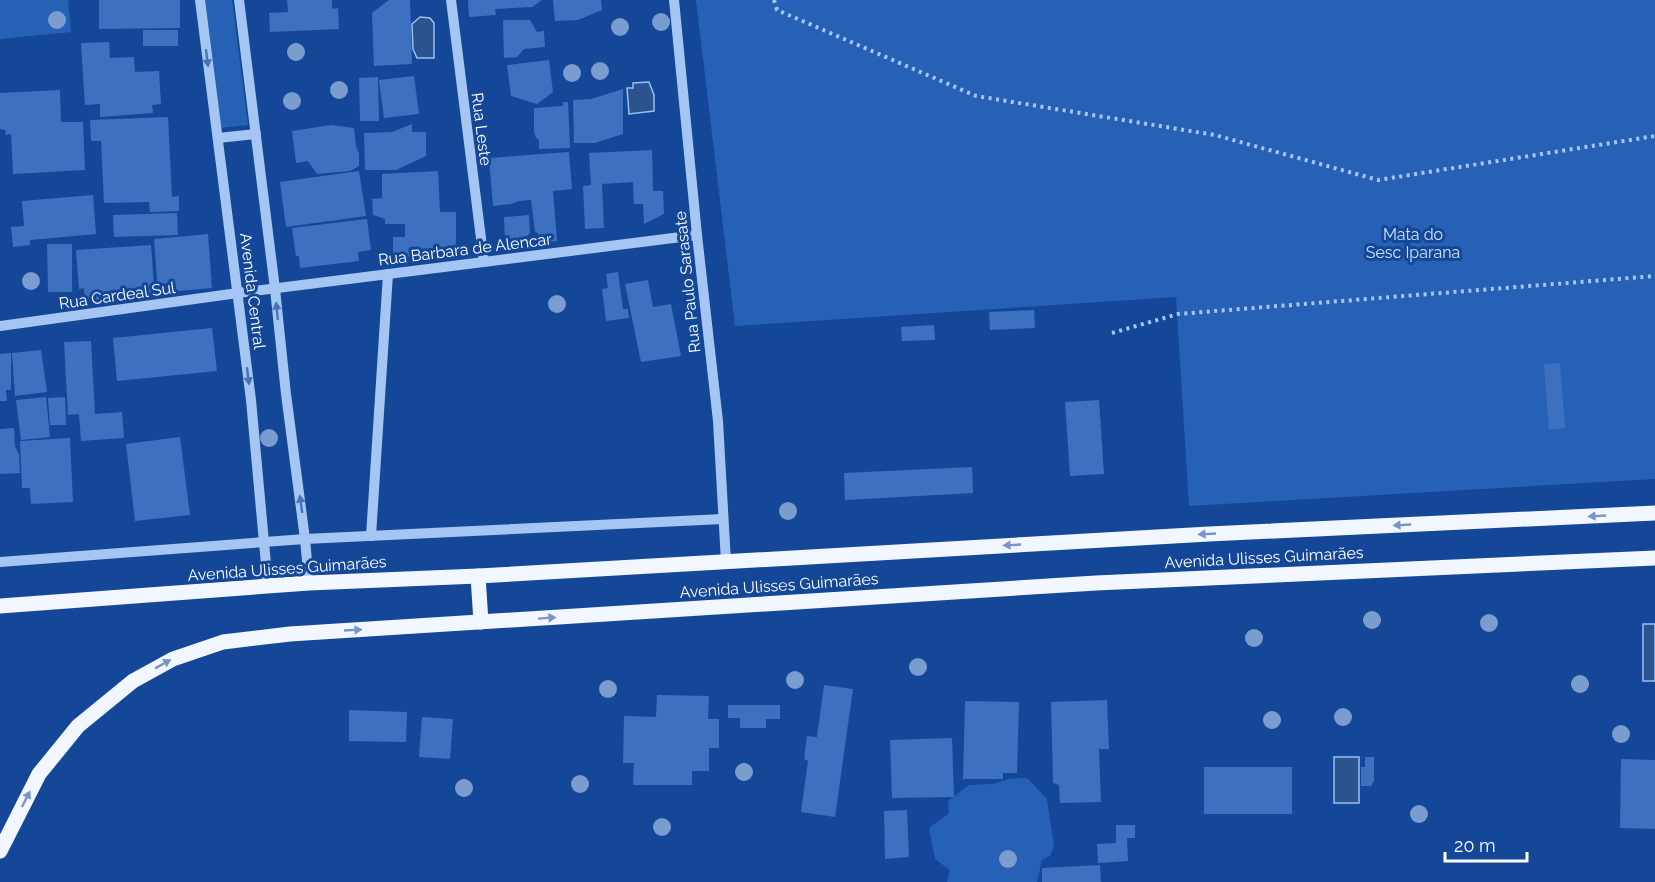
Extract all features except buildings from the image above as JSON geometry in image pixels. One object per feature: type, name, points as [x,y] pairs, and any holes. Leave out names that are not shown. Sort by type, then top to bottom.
[{"type":"main road","name":"Avenida Ulisses Guimarães","points":[[0,606],[309,583],[478,576],[904,550],[1655,513]]},
{"type":"main road","name":"Avenida Ulisses Guimarães","points":[[0,851],[39,774],[78,726],[134,681],[172,659],[223,642],[290,634],[1096,583],[1655,558]]},
{"type":"main road","points":[[478,576],[481,622]]},
{"type":"street","name":"Avenida Central","points":[[200,0],[251,400],[268,586]]},
{"type":"street","name":"Avenida Central","points":[[239,0],[309,583]]},
{"type":"street","name":"Rua Leste","points":[[451,0],[484,262]]},
{"type":"street","name":"Rua Paulo Sarasate","points":[[674,0],[718,421],[726,562]]},
{"type":"street","points":[[218,138],[256,134]]},
{"type":"street","name":"Rua Barbara de Alencar","points":[[238,293],[697,235]]},
{"type":"street","points":[[370,536],[388,274]]},
{"type":"street","name":"Rua Cardeal Sul","points":[[0,326],[238,293]]},
{"type":"street","points":[[0,562],[305,539],[723,519]]},
{"type":"path","points":[[774,0],[777,10],[976,96],[1215,135],[1378,180],[1655,136]]},
{"type":"path","points":[[1112,333],[1178,314],[1655,276]]},
{"type":"green space","points":[[0,0],[68,0],[71,32],[0,39]]},
{"type":"green space","points":[[202,0],[232,0],[248,125],[219,128]]},
{"type":"green space","name":"Mata do Sesc Iparana","points":[[696,0],[1655,0],[1655,479],[1189,506],[1176,297],[735,326]]},
{"type":"green space","points":[[1027,778],[1047,799],[1054,846],[1050,856],[1042,860],[1037,882],[947,882],[950,870],[935,859],[929,828],[949,813],[948,801],[969,785]]},
{"type":"shaded area","points":[[420,17],[430,18],[434,23],[434,58],[417,58],[413,49],[412,24]]},
{"type":"shaded area","points":[[649,82],[654,95],[654,111],[629,114],[627,88],[633,88],[633,83]]},
{"type":"shaded area","points":[[1643,624],[1655,624],[1655,681],[1643,681]]},
{"type":"shaded area","points":[[1334,757],[1359,757],[1359,803],[1334,803]]}]
